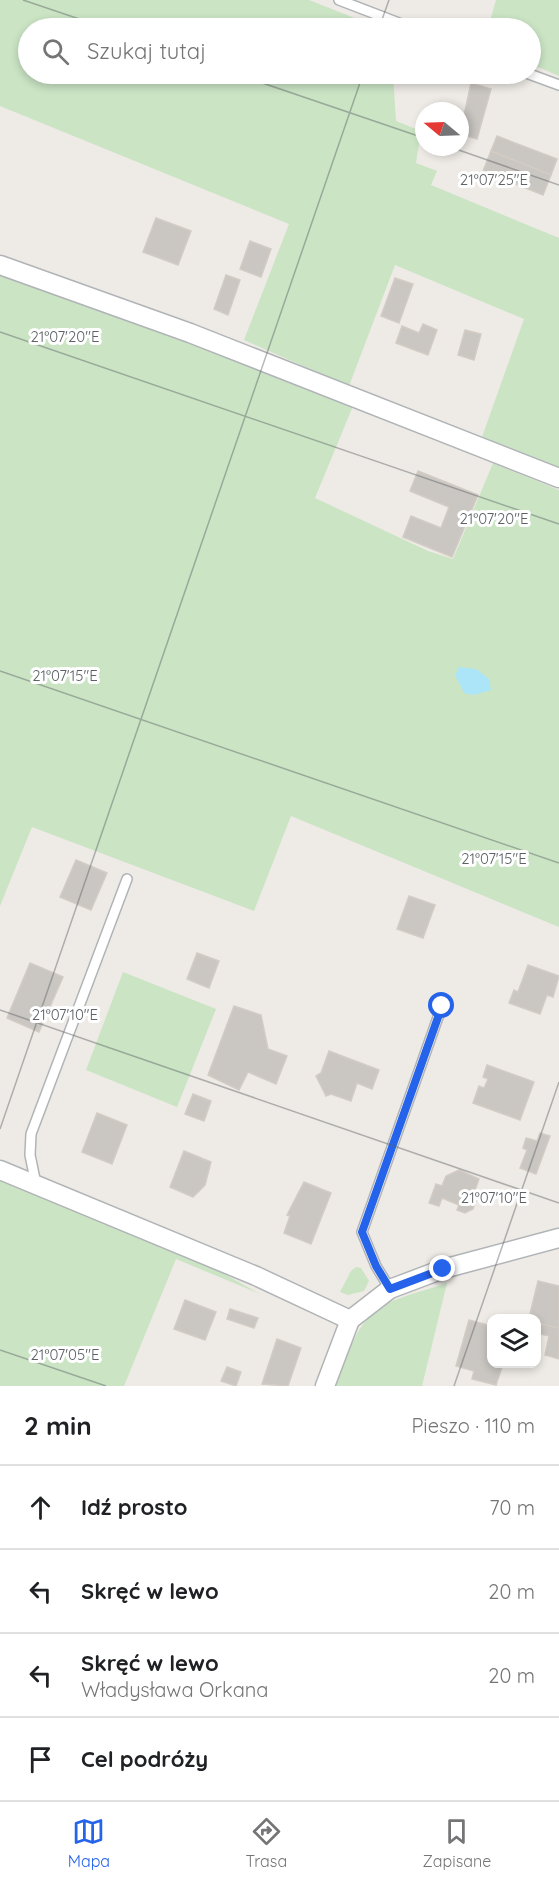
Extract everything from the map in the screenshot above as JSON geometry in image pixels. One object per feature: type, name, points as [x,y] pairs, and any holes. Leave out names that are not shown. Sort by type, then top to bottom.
[{"type":"street","points":[[0,265],[190,333],[559,478]]},
{"type":"street","points":[[0,1170],[256,1276],[350,1320]]},
{"type":"street","points":[[325,1386],[350,1320],[390,1289],[443,1269],[559,1238]]},
{"type":"lane","points":[[339,0],[386,18]]},
{"type":"lane","points":[[541,78],[559,85]]},
{"type":"lane","points":[[36,1184],[30,1155],[31,1134],[127,879]]},
{"type":"lane","points":[[390,1289],[376,1266],[362,1232],[442,1006]]},
{"type":"green space","points":[[0,0],[309,0],[355,18],[18,18],[18,84],[394,84],[396,121],[415,129],[416,163],[437,171],[431,185],[559,238],[559,470],[482,437],[524,319],[395,265],[349,386],[244,340],[289,224],[0,106]]},
{"type":"green space","points":[[496,0],[559,0],[559,76],[541,68],[541,18],[491,18]]},
{"type":"green space","points":[[0,271],[353,406],[315,498],[428,551],[453,559],[493,463],[559,490],[559,927],[291,816],[254,911],[32,827],[0,906]]},
{"type":"green space","points":[[123,972],[216,1009],[177,1107],[86,1070]]},
{"type":"green space","points":[[0,1180],[196,1258],[260,1294],[176,1259],[124,1386],[0,1386]]},
{"type":"green space","points":[[356,1267],[361,1268],[369,1281],[364,1291],[348,1295],[340,1292],[351,1271]]},
{"type":"green space","points":[[447,1283],[422,1386],[335,1386],[353,1340],[376,1311],[408,1295]]},
{"type":"water","points":[[459,667],[476,669],[489,679],[491,690],[474,695],[464,693],[455,675]]},
{"type":"building","points":[[471,84],[491,89],[477,139],[469,137],[469,102],[467,102]]},
{"type":"building","points":[[497,136],[557,159],[551,175],[491,151]]},
{"type":"building","points":[[491,151],[551,175],[543,195],[483,171]]},
{"type":"building","points":[[156,218],[191,231],[178,265],[143,252]]},
{"type":"building","points":[[250,241],[271,249],[261,277],[240,269]]},
{"type":"building","points":[[226,275],[240,280],[228,315],[214,309]]},
{"type":"building","points":[[395,278],[413,284],[399,323],[381,316]]},
{"type":"building","points":[[423,324],[437,330],[428,355],[396,343],[402,326],[419,333]]},
{"type":"building","points":[[465,330],[481,334],[474,360],[458,355]]},
{"type":"building","points":[[418,471],[478,495],[452,557],[403,537],[411,516],[441,528],[449,507],[410,491]]},
{"type":"building","points":[[76,860],[107,873],[91,910],[60,897]]},
{"type":"building","points":[[409,896],[435,905],[423,938],[397,929]]},
{"type":"building","points":[[197,953],[219,961],[209,988],[187,979]]},
{"type":"building","points":[[30,963],[63,977],[39,1032],[7,1018]]},
{"type":"building","points":[[528,965],[559,976],[553,997],[547,995],[540,1014],[509,1003],[514,990],[518,992]]},
{"type":"building","points":[[234,1006],[261,1015],[268,1049],[287,1056],[276,1084],[248,1072],[239,1090],[208,1075]]},
{"type":"building","points":[[329,1051],[379,1070],[372,1089],[357,1083],[351,1101],[331,1094],[326,1096],[316,1076],[321,1073]]},
{"type":"building","points":[[487,1065],[534,1082],[520,1120],[473,1103],[479,1086],[484,1088],[488,1079],[483,1077]]},
{"type":"building","points":[[193,1094],[211,1101],[204,1121],[185,1114]]},
{"type":"building","points":[[97,1113],[127,1125],[112,1164],[82,1152]]},
{"type":"building","points":[[540,1133],[550,1136],[536,1174],[520,1168],[527,1150],[523,1148],[526,1138],[537,1141]]},
{"type":"building","points":[[184,1151],[211,1162],[205,1185],[193,1197],[170,1187]]},
{"type":"building","points":[[459,1170],[479,1179],[472,1199],[476,1201],[473,1209],[465,1213],[457,1210],[459,1205],[442,1198],[439,1206],[429,1203],[436,1184],[442,1186],[446,1176]]},
{"type":"building","points":[[304,1182],[331,1193],[311,1244],[284,1233],[290,1216],[287,1215]]},
{"type":"building","points":[[538,1281],[559,1286],[559,1328],[541,1324],[541,1314],[530,1314]]},
{"type":"building","points":[[185,1300],[216,1312],[205,1340],[174,1329]]},
{"type":"building","points":[[230,1309],[258,1318],[254,1328],[227,1319]]},
{"type":"building","points":[[469,1320],[487,1325],[487,1368],[502,1368],[496,1385],[472,1379],[474,1371],[456,1366]]},
{"type":"building","points":[[541,1324],[559,1328],[559,1359],[545,1355],[549,1336],[541,1334]]},
{"type":"building","points":[[277,1339],[301,1348],[288,1386],[262,1384]]},
{"type":"building","points":[[227,1367],[241,1372],[236,1386],[221,1381]]},
{"type":"route","points":[[442,1006],[362,1232],[369,1252],[390,1289],[443,1269]]}]
